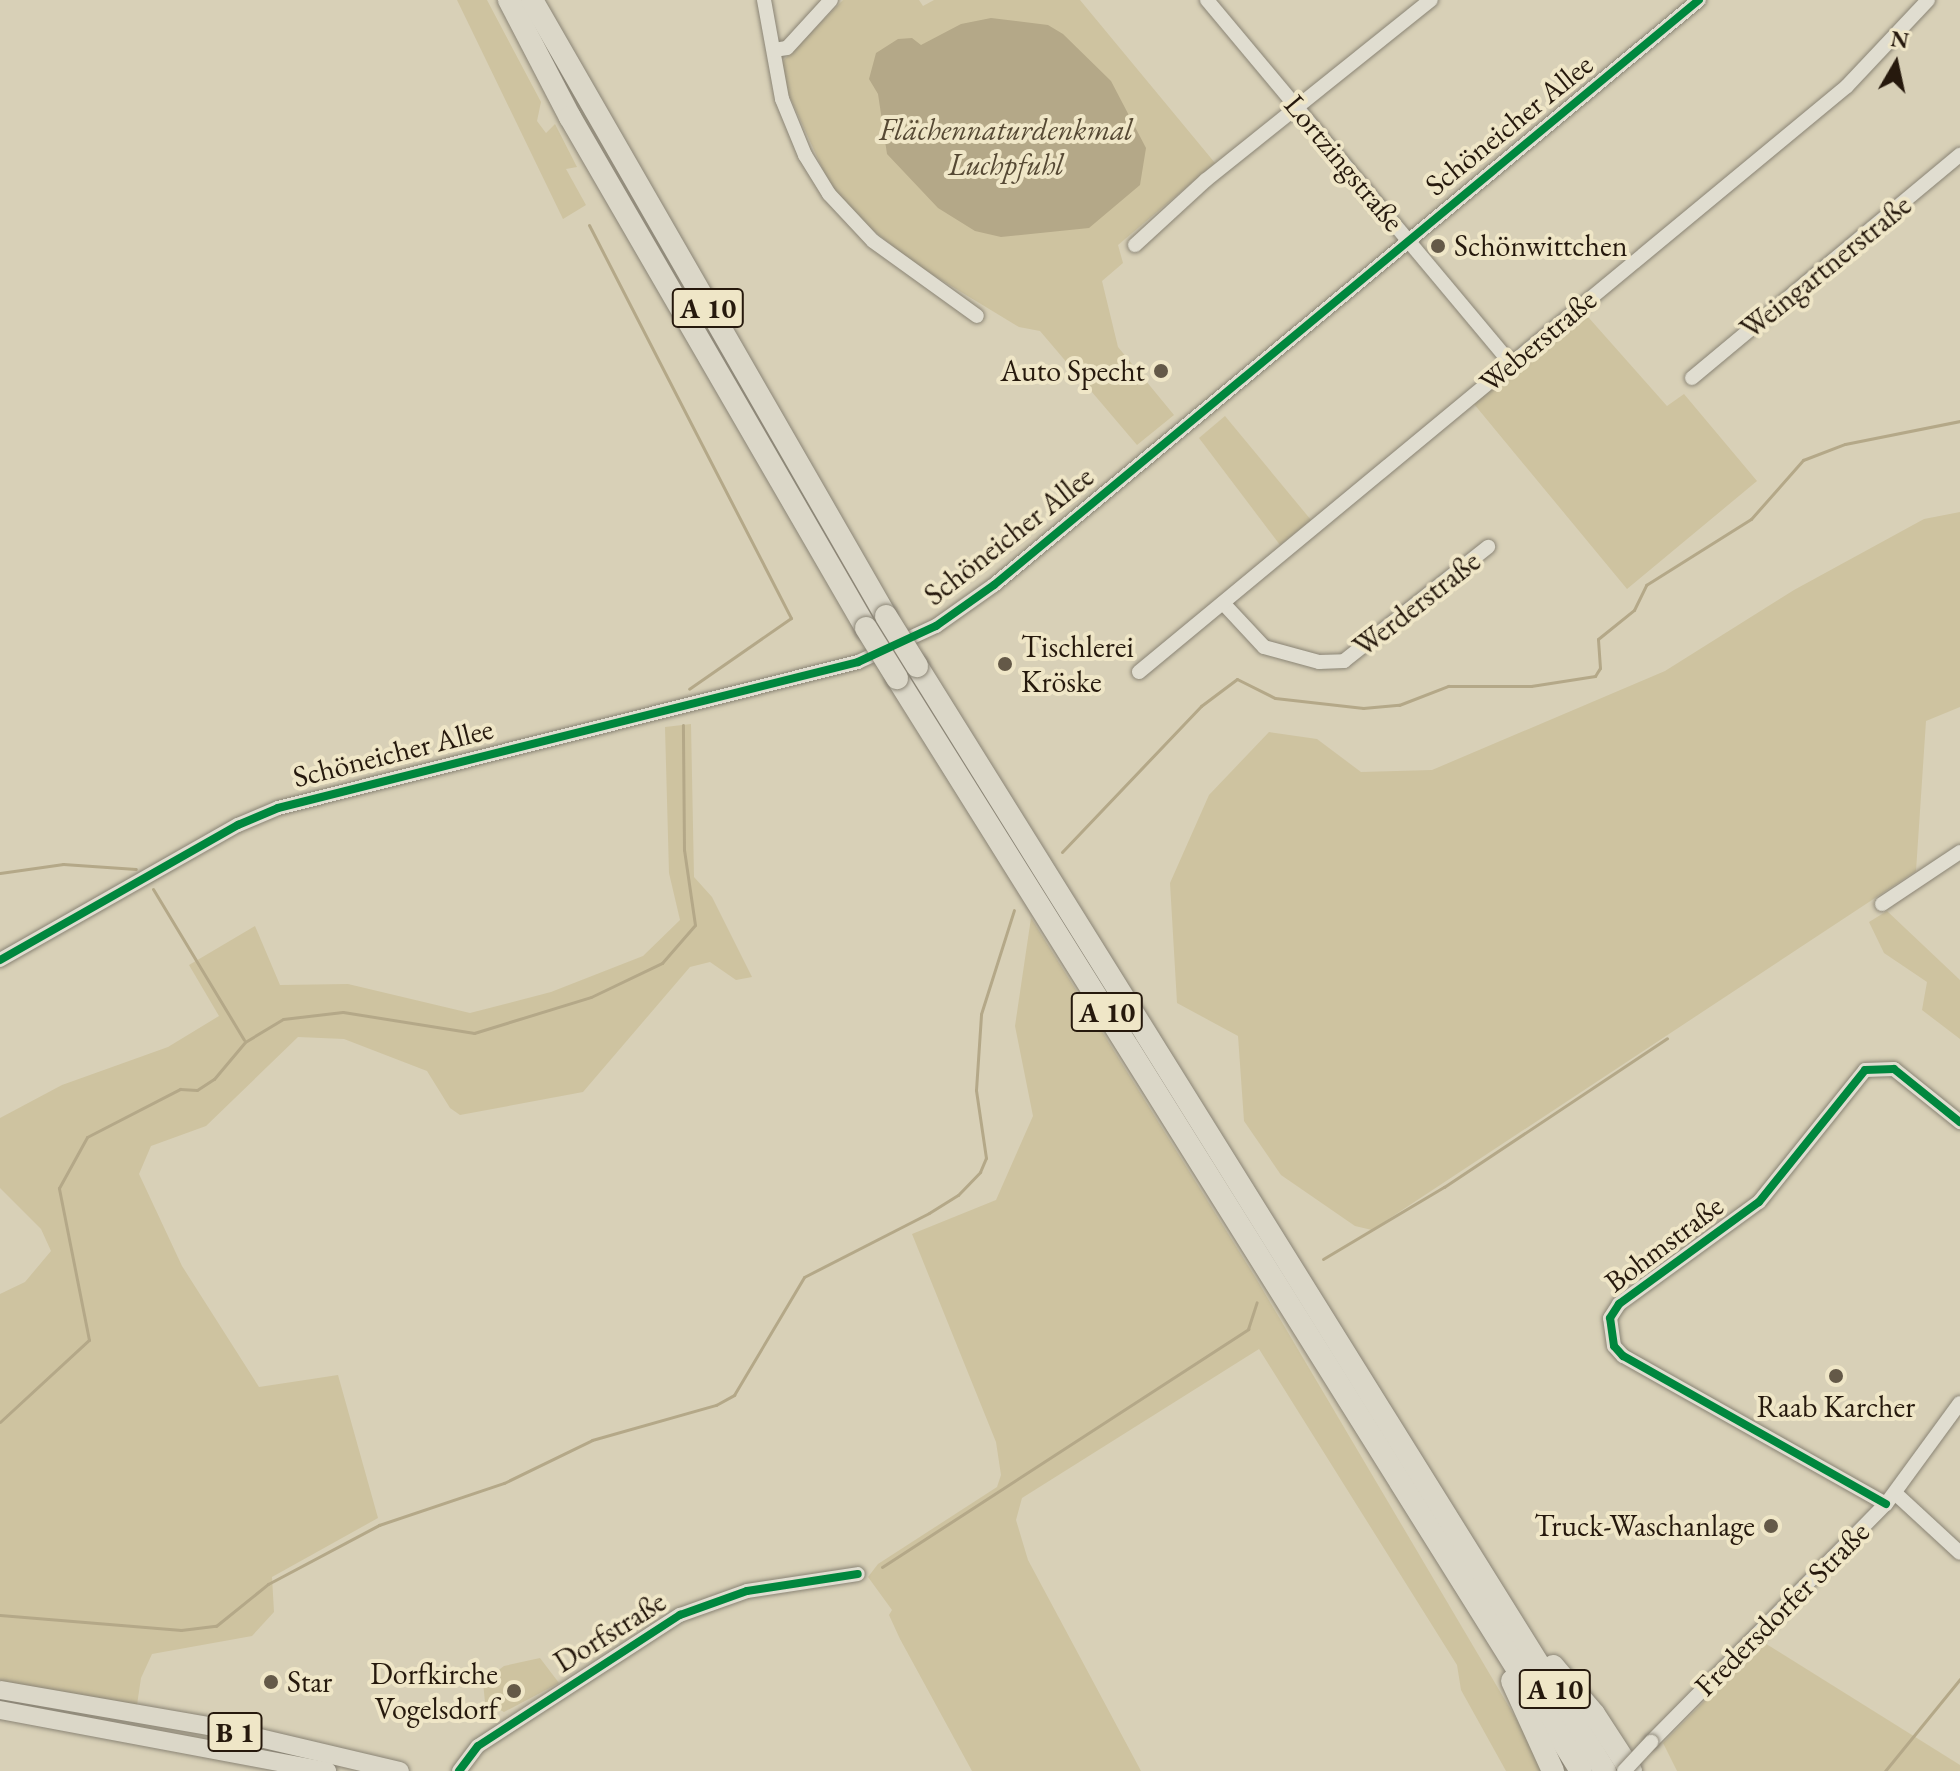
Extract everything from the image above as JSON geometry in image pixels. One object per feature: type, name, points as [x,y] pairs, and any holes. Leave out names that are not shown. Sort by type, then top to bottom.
[{"type":"highway","name":"A 10","points":[[509,0],[570,117],[866,628],[1496,1614],[1605,1771]]},
{"type":"highway","name":"A 10","points":[[532,0],[886,616],[1496,1614],[1581,1771]]},
{"type":"highway","points":[[1496,1614],[1553,1771]]},
{"type":"highway","points":[[1496,1614],[1594,1714],[1631,1771]]},
{"type":"main road","name":"B 1","points":[[0,1690],[209,1726],[400,1771]]},
{"type":"main road","name":"B 1","points":[[0,1710],[327,1771]]},
{"type":"street","points":[[764,0],[793,128],[829,194],[873,241],[977,316]]},
{"type":"street","points":[[774,50],[787,48],[831,0]]},
{"type":"street","name":"Lortzingstraße","points":[[1207,0],[1511,364]]},
{"type":"street","points":[[1135,245],[1431,0]]},
{"type":"street","name":"Schöneicher Allee","points":[[0,960],[238,825],[278,808],[858,662],[913,638],[994,585],[1699,0]]},
{"type":"street","name":"Weberstraße","points":[[1139,672],[1865,71],[1928,0]]},
{"type":"street","name":"Weingartnerstraße","points":[[1692,378],[1960,155]]},
{"type":"street","name":"Werderstraße","points":[[1223,603],[1264,647],[1319,662],[1344,661],[1488,547]]},
{"type":"street","points":[[1882,904],[1960,852]]},
{"type":"street","name":"Bohmstraße","points":[[1891,1499],[1623,1356],[1614,1346],[1610,1318],[1619,1304],[1759,1202],[1865,1070],[1894,1069],[1960,1122]]},
{"type":"street","name":"Fredersdorfer Straße","points":[[1624,1771],[1891,1499],[1960,1403]]},
{"type":"street","points":[[1891,1499],[1960,1553]]},
{"type":"street","name":"Dorfstraße","points":[[459,1771],[478,1746],[680,1615],[747,1591],[858,1574]]},
{"type":"green space","points":[[457,0],[487,0],[541,102],[537,121],[546,133],[555,124],[577,167],[566,169],[586,205],[563,219]]},
{"type":"green space","name":"Flächennaturdenkmal Luchpfuhl","points":[[843,0],[919,0],[923,6],[934,0],[1080,0],[1215,163],[1118,245],[1123,263],[1102,281],[1118,347],[1174,415],[1137,445],[1040,331],[1019,327],[915,264],[848,210],[828,181],[780,75],[783,61]]},
{"type":"green space","points":[[1579,317],[1589,318],[1667,406],[1684,394],[1757,481],[1627,589],[1474,404]]},
{"type":"green space","points":[[1225,416],[1311,520],[1280,545],[1199,438]]},
{"type":"green space","points":[[1960,512],[1960,707],[1926,721],[1916,871],[1372,1230],[1355,1226],[1281,1175],[1244,1121],[1238,1036],[1177,1003],[1170,883],[1209,795],[1269,732],[1317,739],[1361,772],[1432,770],[1665,671],[1794,590],[1924,519]]},
{"type":"green space","points":[[691,724],[694,877],[712,897],[752,977],[736,980],[710,962],[690,967],[583,1092],[460,1115],[450,1108],[427,1071],[344,1039],[298,1037],[206,1126],[151,1146],[139,1174],[182,1266],[259,1387],[338,1375],[378,1518],[272,1577],[274,1612],[252,1636],[152,1654],[141,1678],[137,1705],[0,1682],[0,1294],[25,1282],[51,1251],[41,1229],[0,1188],[0,1118],[62,1085],[168,1047],[219,1016],[189,965],[255,926],[280,985],[348,984],[470,1013],[551,992],[643,956],[680,920],[669,873],[665,727]]},
{"type":"green space","points":[[1887,911],[1960,980],[1960,1039],[1922,1010],[1927,982],[1884,953],[1869,922]]},
{"type":"green space","points":[[1031,918],[1257,1280],[1547,1771],[1506,1771],[1461,1690],[1457,1665],[1259,1349],[1022,1498],[1016,1520],[1028,1560],[1141,1771],[972,1771],[900,1639],[889,1615],[892,1610],[868,1577],[878,1564],[997,1487],[1001,1475],[996,1442],[912,1234],[996,1200],[1033,1116],[1015,1026]]},
{"type":"green space","points":[[1763,1642],[1960,1765],[1960,1771],[1677,1771],[1663,1743]]},
{"type":"green space","points":[[540,1658],[559,1683],[504,1712],[485,1702],[483,1682],[504,1666]]},
{"type":"shaded area","points":[[991,18],[1048,25],[1063,34],[1111,81],[1146,148],[1140,185],[1089,228],[1001,237],[975,231],[938,208],[887,154],[878,94],[869,79],[876,53],[898,39],[912,38],[921,45],[961,24]]},
{"type":"waterway","points":[[589,225],[791,618],[689,689]]},
{"type":"waterway","points":[[1062,852],[1201,706],[1237,679],[1275,698],[1363,708],[1399,705],[1448,686],[1531,686],[1595,676],[1600,668],[1598,639],[1634,610],[1646,585],[1751,519],[1803,460],[1845,444],[1960,421]]},
{"type":"waterway","points":[[0,1422],[89,1340],[59,1188],[87,1137],[180,1089],[197,1090],[214,1079],[245,1042],[283,1019],[343,1012],[474,1033],[591,997],[662,963],[695,925],[684,850],[683,725]]},
{"type":"waterway","points":[[0,873],[63,864],[136,869]]},
{"type":"waterway","points":[[153,889],[244,1040]]},
{"type":"waterway","points":[[0,1615],[181,1630],[216,1626],[268,1584],[379,1525],[504,1483],[592,1440],[716,1405],[734,1395],[804,1277],[929,1213],[958,1195],[980,1172],[986,1158],[976,1090],[981,1014],[1014,910]]},
{"type":"waterway","points":[[1323,1259],[1444,1187],[1667,1038]]},
{"type":"waterway","points":[[882,1567],[1248,1329],[1257,1302]]},
{"type":"waterway","points":[[1885,1771],[1960,1679]]},
{"type":"cycle path","points":[[0,960],[238,825],[278,808],[858,662],[936,626],[994,585],[1699,0]]},
{"type":"cycle path","points":[[1886,1504],[1623,1356],[1614,1346],[1610,1318],[1619,1304],[1759,1202],[1865,1070],[1894,1069],[1960,1122]]},
{"type":"cycle path","points":[[459,1771],[478,1746],[680,1615],[747,1591],[858,1574]]},
{"type":"place","name":"Schönwittchen","points":[[1438,246]]},
{"type":"place","name":"Auto Specht","points":[[1161,371]]},
{"type":"place","name":"Tischlerei Kröske","points":[[1005,664]]},
{"type":"place","name":"Raab Karcher","points":[[1836,1376]]},
{"type":"place","name":"Truck-Waschanlage","points":[[1771,1526]]},
{"type":"place","name":"Star","points":[[271,1682]]},
{"type":"place","name":"Dorfkirche Vogelsdorf","points":[[514,1691]]}]
